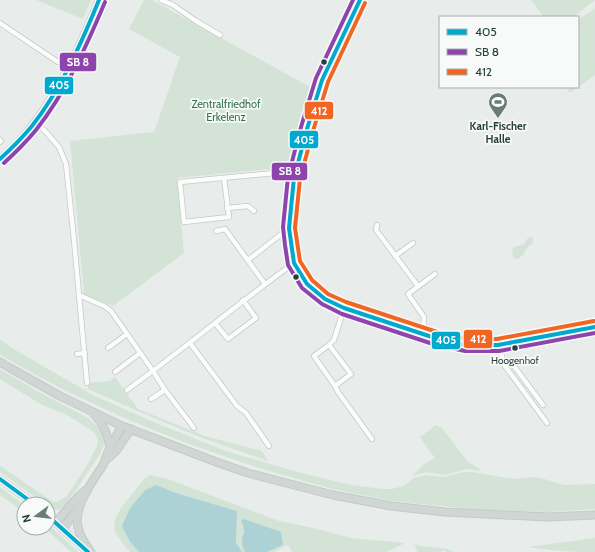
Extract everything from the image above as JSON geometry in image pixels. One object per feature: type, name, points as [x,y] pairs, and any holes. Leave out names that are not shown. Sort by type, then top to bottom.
[{"type":"main road","points":[[0,159],[35,122],[54,92],[71,62],[99,0]]},
{"type":"main road","points":[[0,362],[60,396],[122,426],[248,473],[333,495],[391,506],[445,512],[548,517],[595,515]]},
{"type":"main road","points":[[91,411],[105,428],[110,447]]},
{"type":"main road","points":[[89,552],[83,542],[78,526],[78,514],[88,488],[104,463],[110,447],[122,426]]},
{"type":"main road","points":[[104,463],[116,451],[131,429]]},
{"type":"main road","points":[[0,479],[23,496]]},
{"type":"main road","points":[[88,488],[56,522],[89,552]]},
{"type":"main road","points":[[63,529],[82,503]]},
{"type":"street","points":[[161,0],[173,5],[220,35]]},
{"type":"street","points":[[360,0],[322,80],[294,178],[289,228],[294,263],[307,284],[324,298],[344,308],[423,335],[466,345],[498,345],[595,327]]},
{"type":"street","points":[[0,23],[58,62]]},
{"type":"street","points":[[35,122],[59,147],[66,164],[87,383]]},
{"type":"street","points":[[224,178],[229,217],[184,222],[180,182],[296,171]]},
{"type":"street","points":[[228,208],[248,206],[254,211]]},
{"type":"street","points":[[377,225],[376,230],[418,286]]},
{"type":"street","points":[[248,260],[289,228]]},
{"type":"street","points":[[216,231],[225,229],[265,284]]},
{"type":"street","points":[[396,256],[413,243]]},
{"type":"street","points":[[127,390],[190,343],[243,300],[294,263]]},
{"type":"street","points":[[423,335],[424,317],[408,294],[435,274]]},
{"type":"street","points":[[79,295],[104,306],[111,311],[165,390],[194,428]]},
{"type":"street","points":[[215,323],[228,339],[256,318],[243,300]]},
{"type":"street","points":[[344,308],[334,340],[314,356],[372,439]]},
{"type":"street","points":[[108,348],[128,334]]},
{"type":"street","points":[[190,343],[238,406],[246,413],[269,446]]},
{"type":"street","points":[[329,345],[351,374],[336,386]]},
{"type":"street","points":[[498,345],[505,366],[547,423]]},
{"type":"street","points":[[77,354],[85,353]]},
{"type":"street","points":[[115,372],[140,353]]},
{"type":"street","points":[[505,366],[511,362],[543,405]]},
{"type":"street","points":[[152,399],[165,390]]},
{"type":"green space","points":[[36,0],[91,0],[83,19]]},
{"type":"green space","name":"Zentralfriedhof Erkelenz","points":[[144,0],[152,0],[312,88],[290,167],[177,178],[184,253],[113,306],[84,294],[70,141],[154,132],[180,57],[129,29]]},
{"type":"green space","points":[[531,0],[595,0],[574,16],[543,16]]},
{"type":"green space","points":[[595,8],[595,75],[579,87],[579,19]]},
{"type":"green space","points":[[567,88],[577,88],[570,93]]},
{"type":"green space","points":[[532,237],[532,244],[527,248],[523,255],[515,259],[512,253],[514,247],[524,244],[528,238]]},
{"type":"green space","points":[[0,339],[12,348],[93,395],[151,421],[226,451],[294,471],[351,485],[384,489],[392,489],[403,486],[414,478],[425,475],[444,477],[464,472],[517,479],[532,477],[541,478],[564,485],[595,484],[595,509],[549,512],[471,509],[392,501],[333,489],[262,469],[186,443],[122,417],[60,388],[0,354]]},
{"type":"green space","points":[[0,369],[88,418],[100,429],[105,438],[100,454],[66,505],[59,510],[56,510],[56,502],[67,496],[89,462],[97,446],[98,439],[94,432],[67,415],[42,405],[0,379]]},
{"type":"green space","points":[[115,377],[138,409],[205,436],[262,451],[268,461],[202,438],[88,389],[88,383],[110,381]]},
{"type":"green space","points":[[436,425],[442,428],[468,462],[481,471],[467,469],[445,475],[427,472],[412,476],[424,464],[435,458],[420,437]]},
{"type":"green space","points":[[0,466],[45,496],[34,496],[0,472]]},
{"type":"green space","points":[[150,475],[168,479],[279,521],[351,538],[405,543],[387,552],[292,552],[288,545],[274,552],[267,552],[283,545],[241,521],[244,532],[242,545],[245,552],[242,552],[236,543],[237,511],[176,493],[156,485],[145,490],[130,508],[130,542],[139,552],[130,552],[118,537],[114,529],[115,519],[121,508],[144,479]]},
{"type":"green space","points":[[0,487],[16,499],[16,506],[0,495]]},
{"type":"green space","points":[[56,531],[78,552],[71,552],[54,536],[56,536]]},
{"type":"green space","points":[[595,538],[595,552],[561,551],[528,547]]},
{"type":"green space","points":[[414,545],[447,549],[453,552],[446,552],[445,550],[441,552],[418,552]]},
{"type":"water","points":[[156,485],[176,493],[237,511],[236,543],[242,552],[139,552],[130,542],[122,526],[130,508],[145,490]]},
{"type":"water","points":[[244,519],[281,532],[283,545],[267,552],[245,552],[242,545],[244,532],[241,521]]},
{"type":"transit line","name":"405","points":[[0,159],[32,126],[52,97],[70,66],[99,0]]},
{"type":"transit line","points":[[353,0],[316,78],[288,177],[283,227],[285,245],[288,265],[302,288],[322,304],[342,314],[433,344],[465,351],[499,351],[595,333]]},
{"type":"transit line","name":"405","points":[[360,0],[322,80],[294,178],[289,228],[294,263],[307,284],[325,299],[344,308],[435,338],[466,345],[498,345],[595,327]]},
{"type":"transit line","points":[[4,163],[36,130],[57,100],[75,69],[105,2]]},
{"type":"transit line","name":"412","points":[[365,3],[328,82],[300,179],[295,228],[300,261],[312,280],[328,294],[346,302],[437,332],[467,339],[497,339],[594,321]]},
{"type":"transit line","name":"405","points":[[0,479],[23,496]]},
{"type":"transit line","name":"405","points":[[56,523],[88,552]]},
{"type":"place","name":"Karl-Fischer Halle","points":[[498,119]]},
{"type":"place","name":"Hoogenhof","points":[[515,348]]}]
